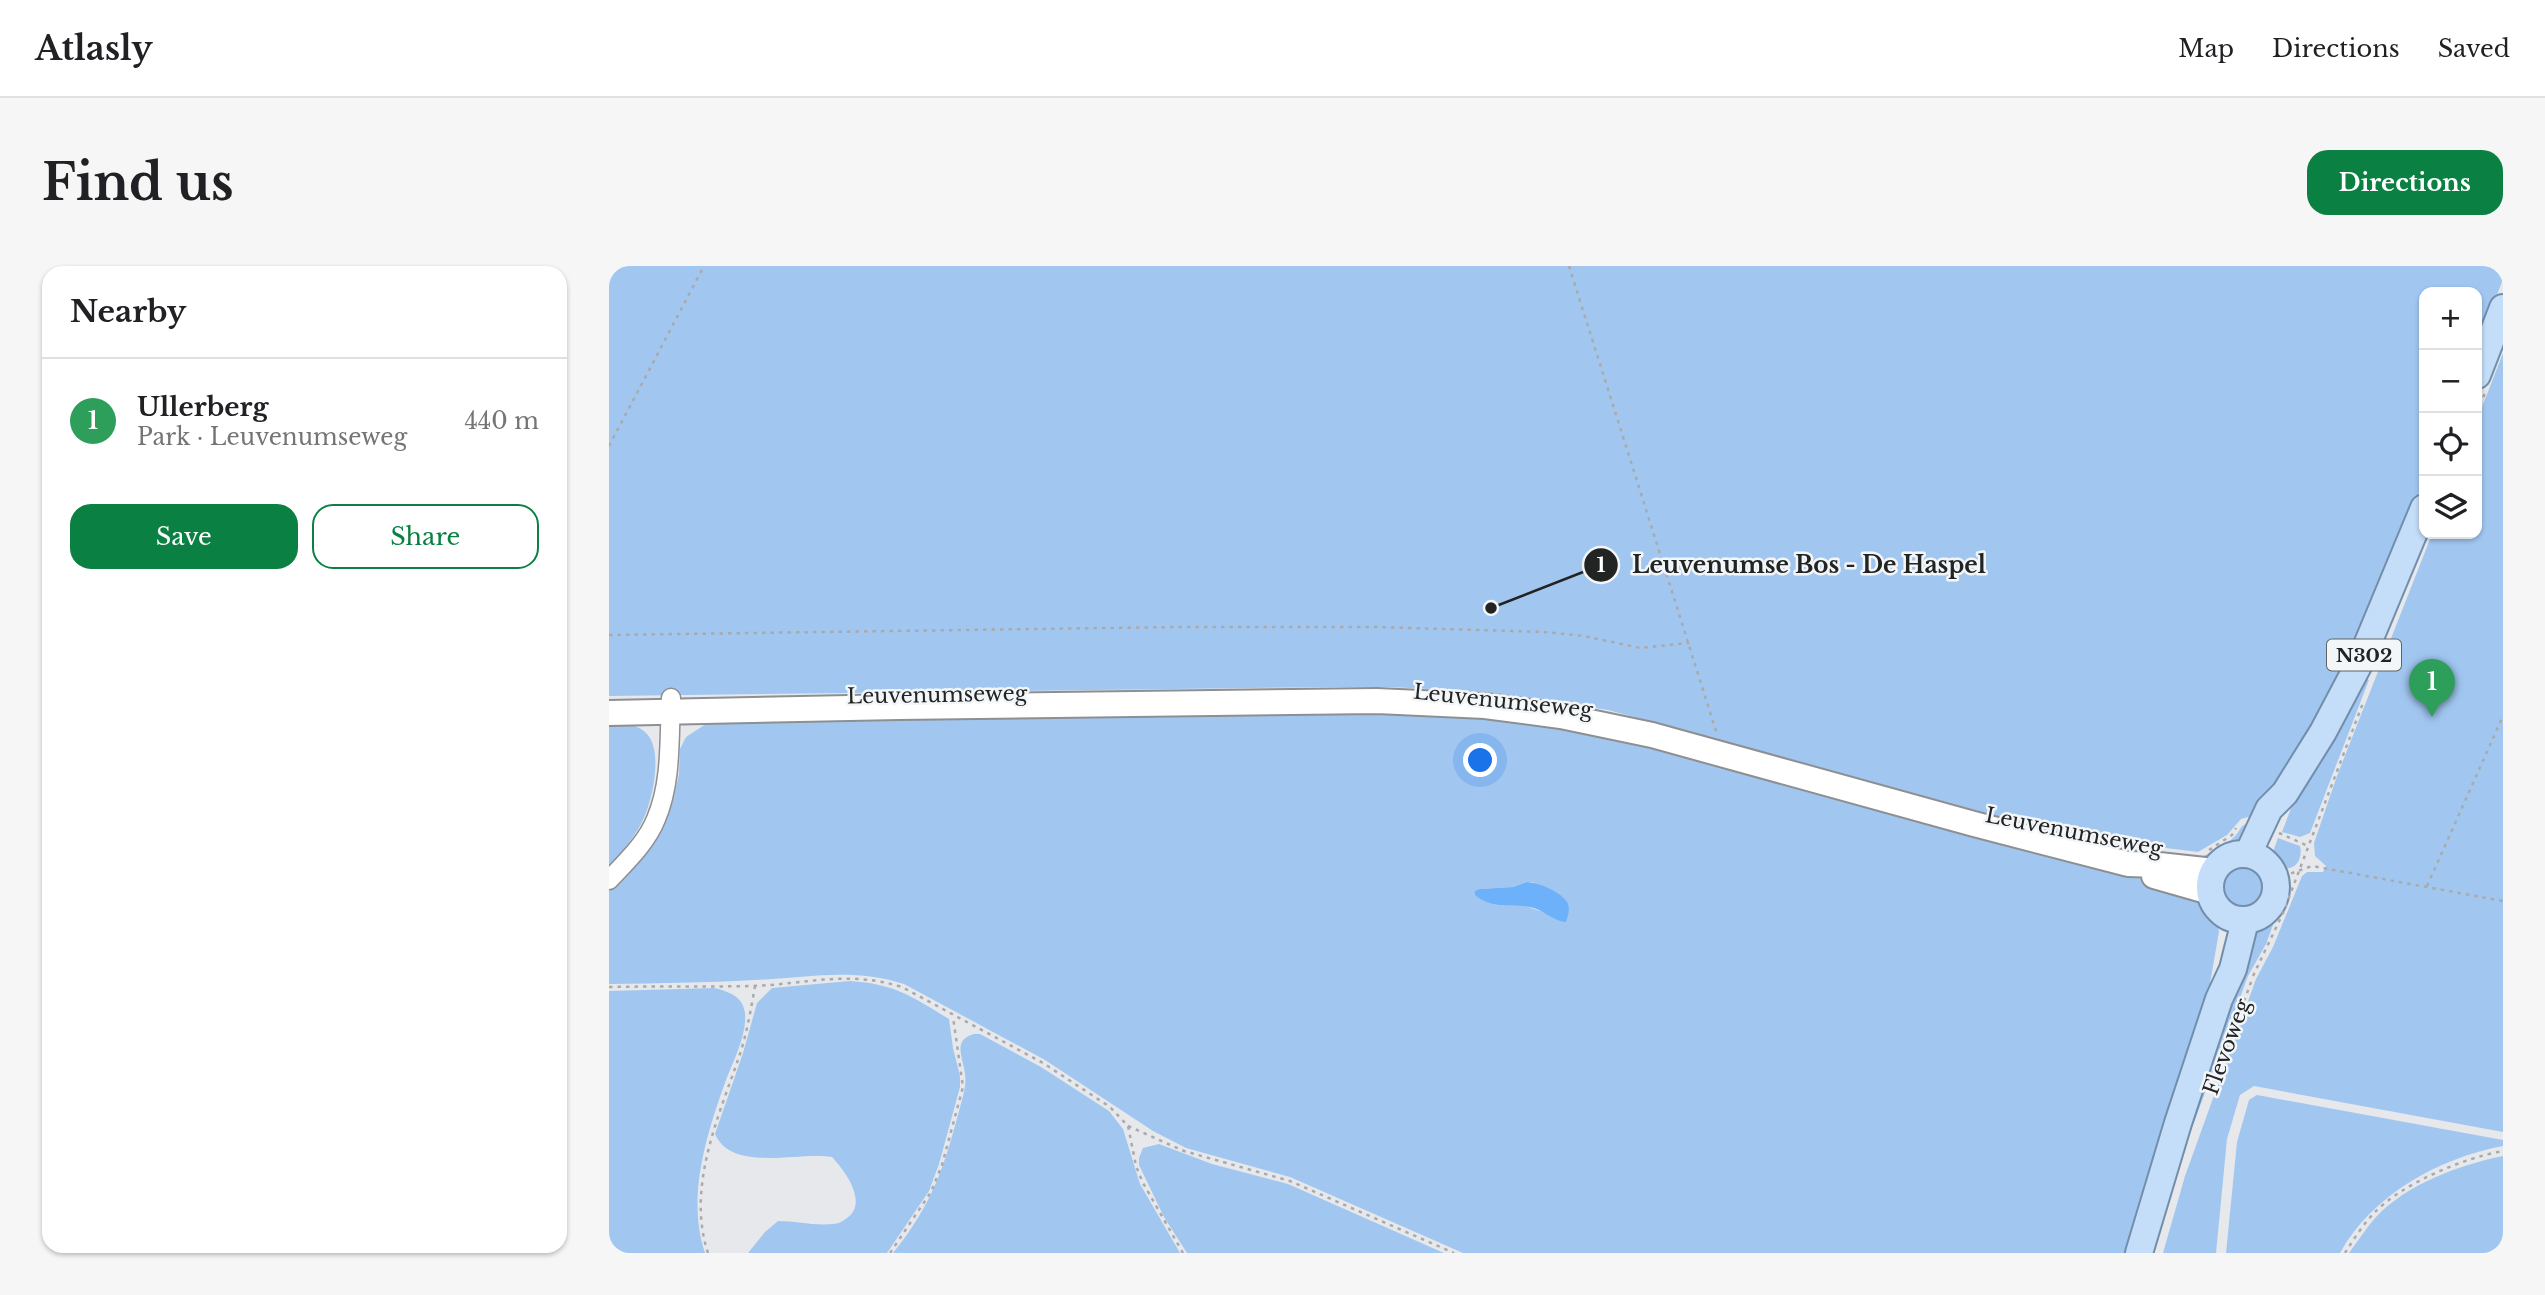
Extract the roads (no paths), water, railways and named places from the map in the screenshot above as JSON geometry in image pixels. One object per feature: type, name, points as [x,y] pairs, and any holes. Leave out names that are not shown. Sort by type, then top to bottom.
[{"type":"main road","points":[[2482,362],[2503,308]]},
{"type":"main road","name":"N302","points":[[2236,919],[2263,914],[2275,898],[2269,808],[2285,793],[2323,732],[2360,662],[2419,520]]},
{"type":"main road","name":"Leuvenumseweg","points":[[609,713],[671,706],[1377,701],[1445,703],[1561,716],[1652,735],[2128,864],[2208,872]]},
{"type":"main road","points":[[2236,919],[2213,901],[2208,872],[2224,859],[2239,854],[2272,867]]},
{"type":"main road","name":"Flevoweg","points":[[2139,1253],[2162,1170],[2218,999],[2218,964],[2236,919]]},
{"type":"street","points":[[609,880],[638,847],[656,819],[668,766],[671,706]]},
{"type":"water","points":[[1527,882],[1550,889],[1566,900],[1569,908],[1566,922],[1556,920],[1535,908],[1488,903],[1475,895],[1475,891],[1480,889],[1513,887]]},
{"type":"place","name":"Leuvenumse Bos - De Haspel","points":[[1491,608]]},
{"type":"place","name":"Ullerberg","points":[[2432,717]]}]
